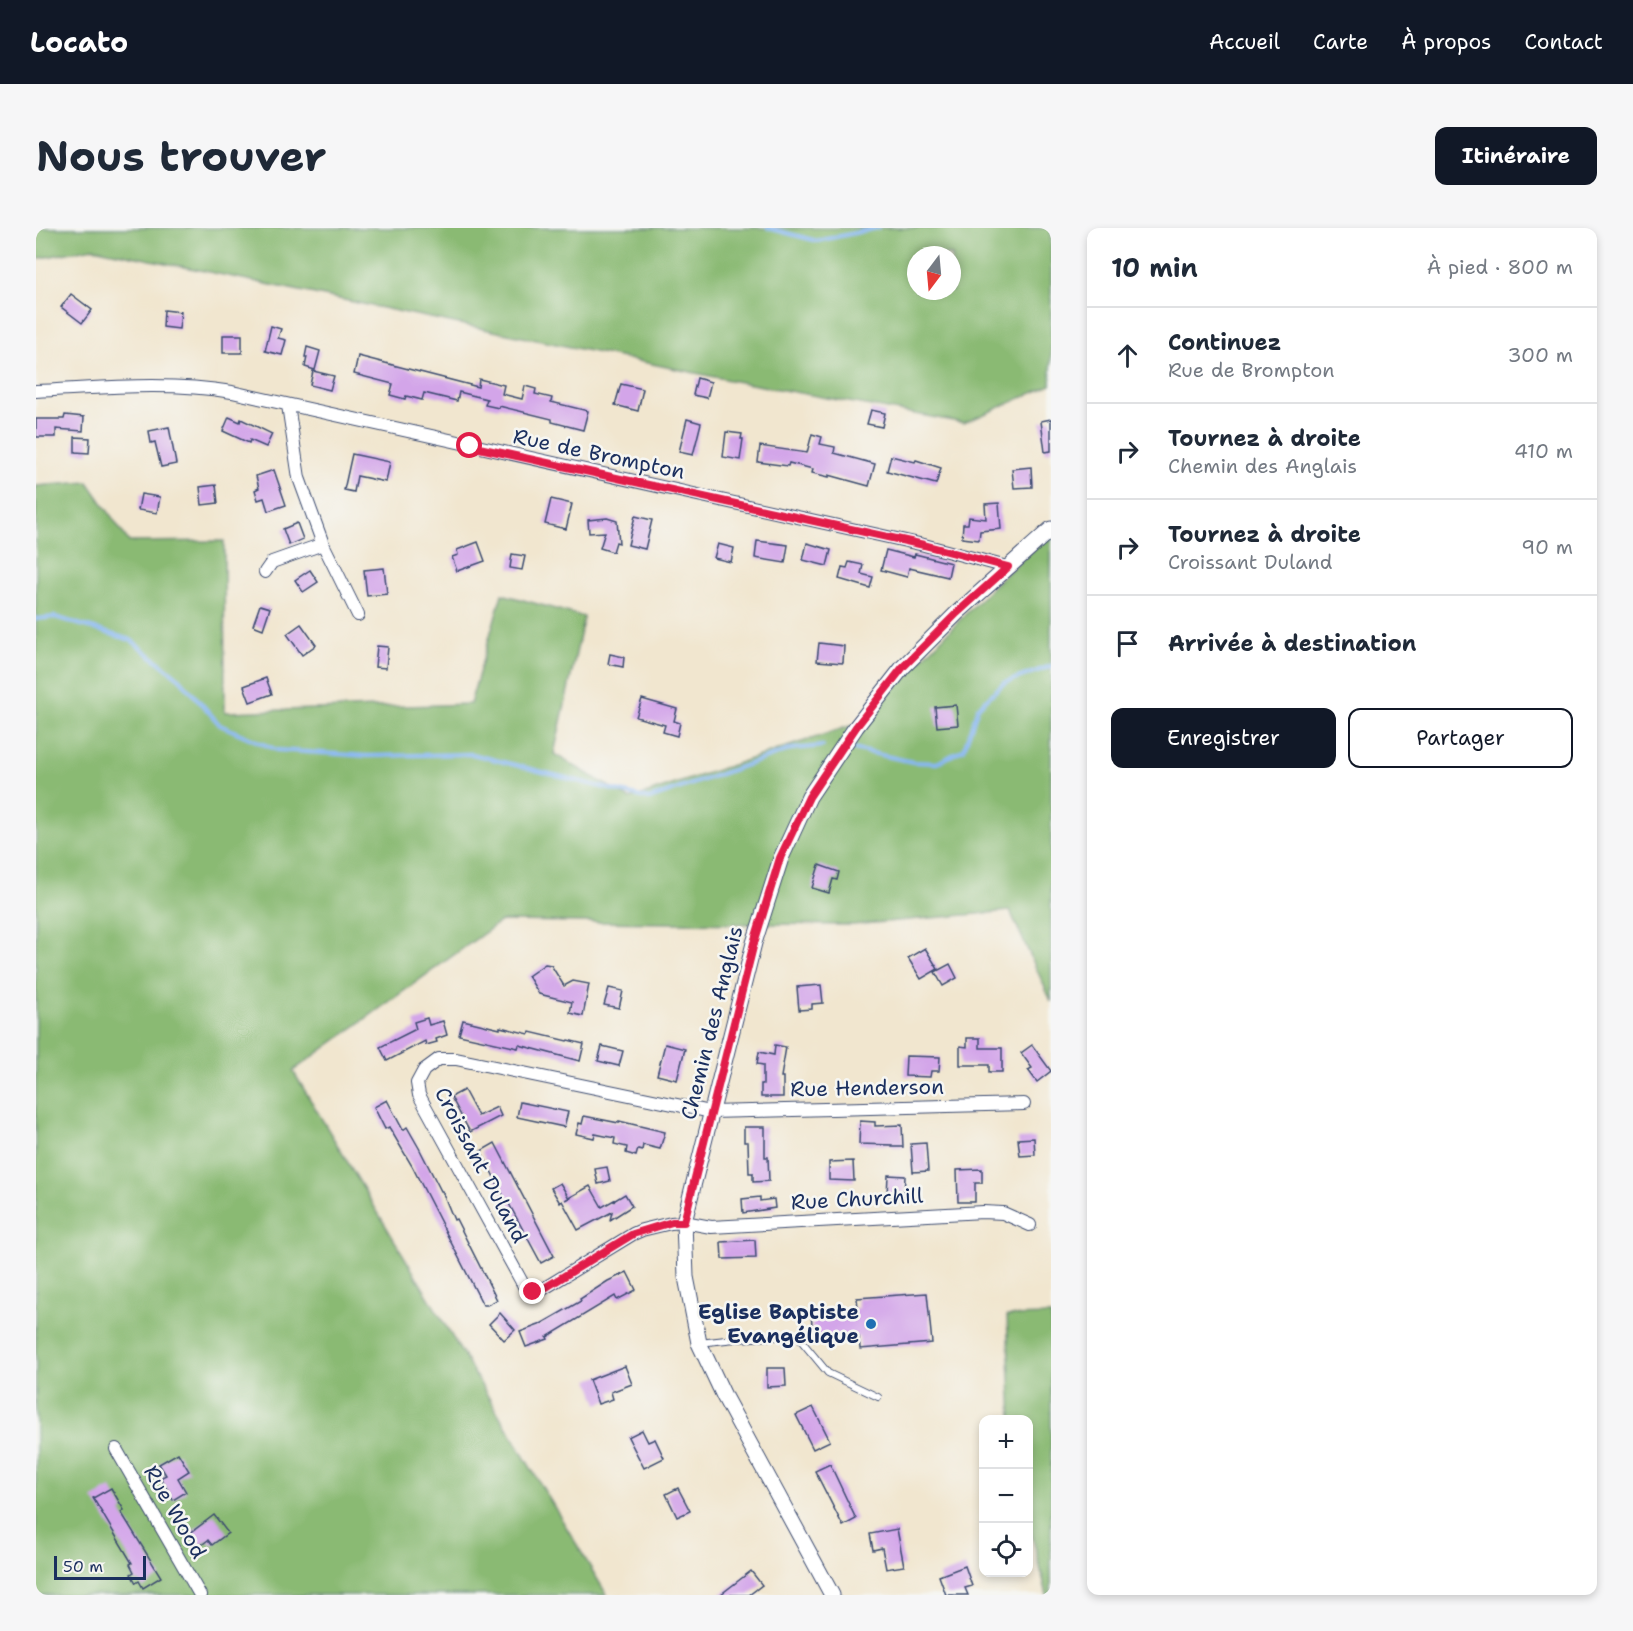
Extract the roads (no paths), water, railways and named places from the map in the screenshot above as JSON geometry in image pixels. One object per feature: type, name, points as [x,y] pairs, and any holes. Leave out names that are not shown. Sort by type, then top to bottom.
[{"type":"street","name":"Rue de Brompton","points":[[36,391],[176,386],[212,389],[924,545],[1008,567]]},
{"type":"street","points":[[288,405],[299,478],[323,544],[358,615]]},
{"type":"street","name":"Chemin des Anglais","points":[[832,1595],[725,1398],[699,1343],[686,1277],[684,1222],[754,943],[780,858],[809,797],[856,727],[903,667],[957,613],[1051,529]]},
{"type":"street","points":[[265,572],[272,562],[323,544]]},
{"type":"street","name":"Croissant Duland","points":[[684,1222],[672,1222],[633,1234],[543,1289],[533,1292],[524,1286],[419,1095],[417,1083],[424,1070],[439,1059],[456,1059],[711,1112]]},
{"type":"street","name":"Rue Henderson","points":[[711,1112],[1024,1104]]},
{"type":"street","name":"Rue Churchill","points":[[684,1222],[711,1227],[983,1212],[1003,1213],[1030,1225]]},
{"type":"street","name":"Rue Wood","points":[[116,1449],[200,1595]]},
{"type":"lane","points":[[699,1343],[789,1336],[799,1338],[828,1373],[878,1396]]},
{"type":"waterway","points":[[768,228],[817,241],[878,228]]},
{"type":"waterway","points":[[36,619],[55,617],[131,640],[180,679],[220,725],[277,750],[367,756],[472,754],[649,799],[792,749],[823,746]]},
{"type":"waterway","points":[[854,749],[913,762],[937,763],[964,749],[978,707],[1004,683],[1051,666]]},
{"type":"place","name":"Eglise Baptiste Evangélique","points":[[871,1324]]}]
